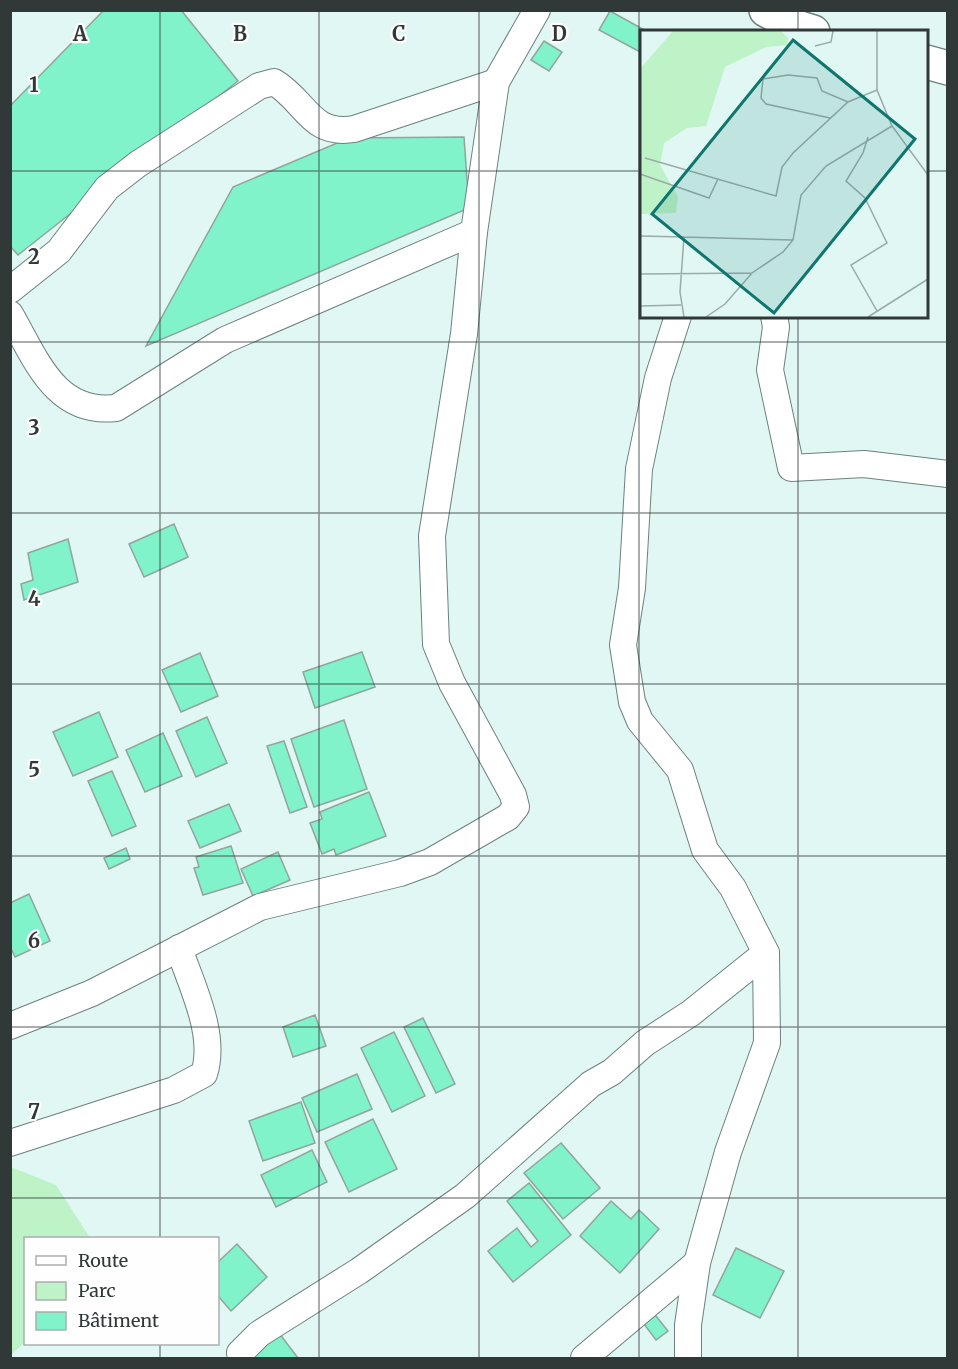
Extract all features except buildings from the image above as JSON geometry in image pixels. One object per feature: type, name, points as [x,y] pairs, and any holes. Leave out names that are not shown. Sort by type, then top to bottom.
[{"type":"street","points":[[10,1026],[92,993],[260,907],[377,880],[429,862],[508,817],[516,807],[513,795],[452,682],[436,644],[432,536],[464,334],[474,232],[496,82],[537,10]]},
{"type":"street","points":[[766,10],[804,30]]},
{"type":"street","points":[[928,62],[948,68]]},
{"type":"street","points":[[10,290],[59,251],[107,188],[138,164],[259,86],[274,82],[286,90],[318,124],[336,132],[354,129],[496,82]]},
{"type":"street","points":[[10,314],[46,377],[71,401],[99,410],[116,408],[225,340],[474,232]]},
{"type":"street","points":[[677,318],[658,378],[639,468],[632,588],[624,645],[632,702],[640,721],[680,770],[705,850],[733,888],[766,953],[767,1044],[728,1152],[697,1263],[688,1325],[688,1359]]},
{"type":"street","points":[[774,318],[776,327],[770,369],[790,468],[864,464],[948,474]]},
{"type":"street","points":[[10,1143],[174,1090],[204,1074],[209,1058],[202,1017],[179,948]]},
{"type":"street","points":[[238,1357],[259,1334],[359,1270],[465,1196],[591,1083],[612,1072],[645,1043],[691,1013],[766,953]]},
{"type":"street","points":[[584,1359],[697,1263]]},
{"type":"green space","points":[[11,1167],[56,1185],[89,1237],[24,1237],[24,1343],[11,1355]]}]
